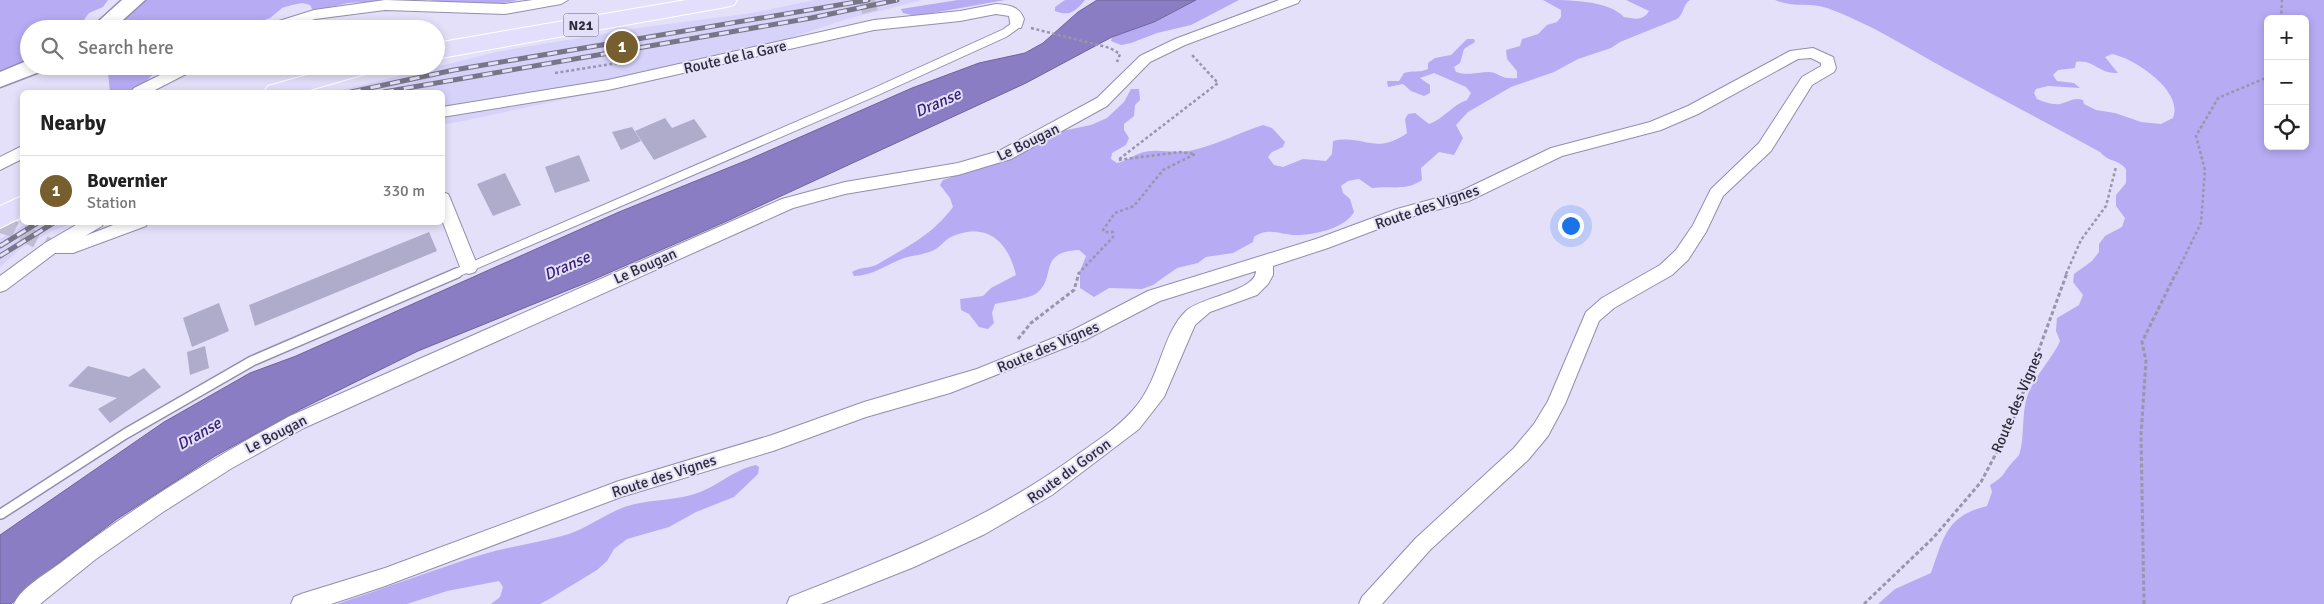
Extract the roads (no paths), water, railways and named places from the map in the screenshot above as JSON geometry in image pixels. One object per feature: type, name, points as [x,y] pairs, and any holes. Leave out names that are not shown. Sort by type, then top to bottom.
[{"type":"main road","name":"N21","points":[[445,49],[726,0]]},
{"type":"main road","points":[[283,90],[336,75]]},
{"type":"main road","points":[[0,218],[20,206]]},
{"type":"street","points":[[111,20],[135,0]]},
{"type":"street","points":[[300,20],[385,5],[505,9],[561,0]]},
{"type":"street","name":"Le Bougan","points":[[24,604],[103,542],[156,504],[228,459],[297,422],[788,203],[845,188],[958,169],[1005,155],[1102,102],[1145,59],[1180,42],[1293,0]]},
{"type":"street","name":"Route de la Gare","points":[[445,112],[608,85],[872,18],[953,17],[1003,9],[1015,14],[1022,26]]},
{"type":"street","name":"Route des Vignes","points":[[301,604],[385,576],[620,489],[773,443],[851,414],[943,388],[1007,365],[1100,326],[1154,296],[1322,244],[1403,212],[1469,194],[1557,152],[1655,126],[1693,110],[1795,54],[1813,53],[1824,58],[1829,63],[1829,68],[1807,81],[1765,147],[1717,192],[1700,228],[1682,255],[1666,270],[1608,303],[1592,317],[1556,404],[1541,430],[1521,454],[1423,544],[1369,604]]},
{"type":"street","points":[[0,80],[20,72]]},
{"type":"street","points":[[143,90],[173,75]]},
{"type":"street","points":[[0,164],[20,153]]},
{"type":"street","points":[[445,206],[469,267]]},
{"type":"street","points":[[0,285],[51,247],[91,225]]},
{"type":"street","points":[[51,247],[73,247],[132,225]]},
{"type":"street","name":"Route du Goron","points":[[798,604],[984,527],[1021,507],[1059,481],[1124,430],[1148,406],[1166,374],[1182,331],[1193,315],[1208,304],[1255,289],[1263,281],[1266,274],[1264,262]]},
{"type":"lane","points":[[1,514],[78,462],[182,399],[252,361],[875,92],[1022,26]]},
{"type":"water","name":"Dranse","points":[[1097,0],[1196,0],[1154,22],[1112,37],[1026,83],[727,221],[588,282],[418,351],[299,410],[215,456],[117,519],[52,568],[11,604],[0,604],[0,535],[164,422],[250,373],[296,356],[619,212],[750,159],[912,88],[979,63],[1025,53],[1043,43],[1078,12]]},
{"type":"tunnel","points":[[867,0],[870,12]]},
{"type":"tunnel","points":[[0,225],[14,229],[51,247]]},
{"type":"railway","points":[[445,72],[868,0]]},
{"type":"railway","points":[[396,90],[811,18],[897,0]]},
{"type":"railway","points":[[360,90],[431,75]]},
{"type":"railway","points":[[0,246],[34,225]]},
{"type":"railway","points":[[0,256],[50,225]]},
{"type":"place","name":"Bovernier","points":[[622,47]]}]
